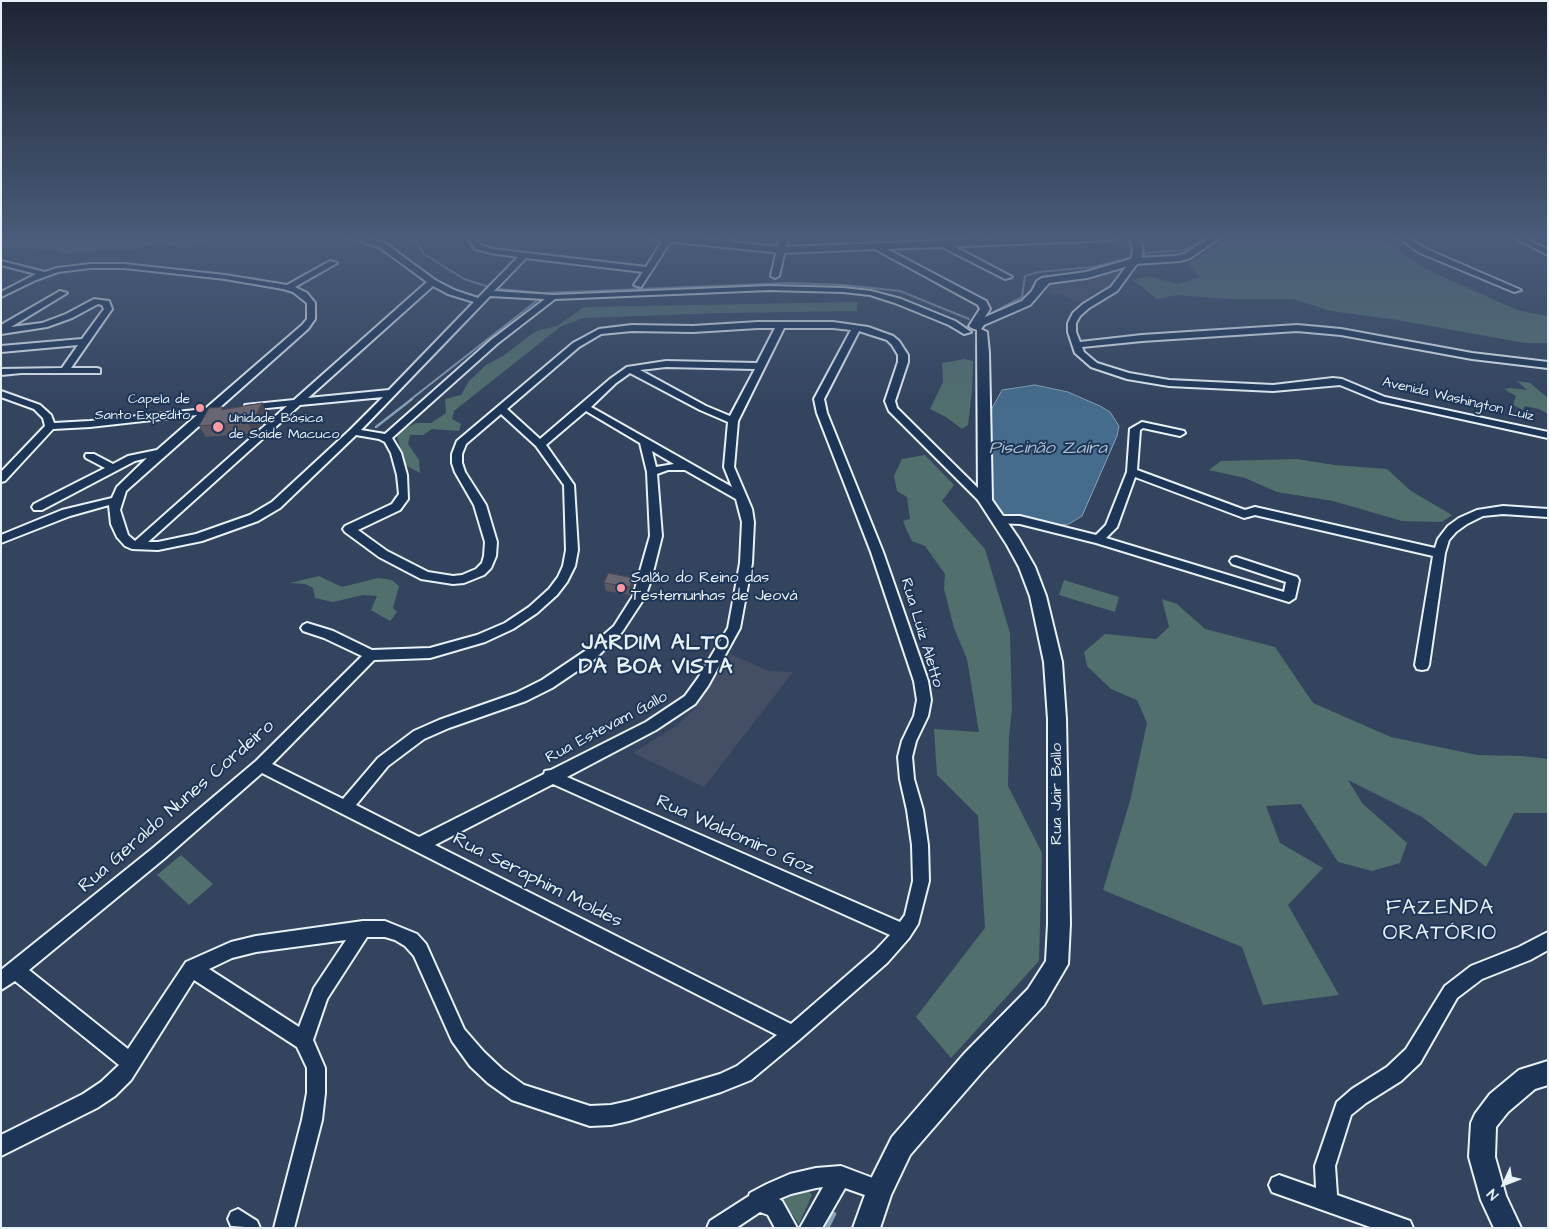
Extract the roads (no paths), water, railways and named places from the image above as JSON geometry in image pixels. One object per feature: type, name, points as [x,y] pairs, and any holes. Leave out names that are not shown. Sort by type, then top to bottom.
[{"type":"main road","points":[[985,500],[983,350],[976,328],[1026,303],[1035,294]]},
{"type":"main road","name":"Rua Jair Ballo","points":[[866,1228],[879,1190],[901,1146],[973,1063],[1036,997],[1057,964],[1059,924],[1057,719],[1052,662],[1038,596],[1027,567],[1000,520],[985,500]]},
{"type":"main road","points":[[1508,1228],[1494,1200],[1482,1157],[1484,1124],[1499,1103],[1528,1079],[1548,1073]]},
{"type":"street","points":[[1,330],[61,294]]},
{"type":"street","points":[[302,294],[308,299],[312,308],[311,319],[305,327],[126,483],[116,500],[114,510],[117,524],[123,537],[129,543],[136,546],[158,546],[183,542],[265,512],[276,505],[316,470],[354,432],[486,294]]},
{"type":"street","points":[[136,546],[418,294]]},
{"type":"street","points":[[458,294],[479,301]]},
{"type":"street","points":[[509,294],[552,297],[589,294]]},
{"type":"street","points":[[876,294],[898,301],[952,323],[976,328],[985,309],[982,303],[966,294]]},
{"type":"street","points":[[1106,294],[1086,306],[1072,323],[1072,332],[1078,345],[1198,334],[1297,328],[1341,332],[1472,356],[1548,365]]},
{"type":"street","points":[[386,438],[487,348],[552,297]]},
{"type":"street","points":[[1,330],[50,323],[97,301],[106,303],[108,308],[64,371]]},
{"type":"street","points":[[354,432],[386,438],[396,453],[402,475],[404,494],[403,499],[396,508],[349,528],[383,554],[425,576],[441,580],[464,579],[480,572],[487,565],[491,542],[480,505],[460,472],[457,463],[458,450],[466,436],[576,345],[593,335],[608,330],[632,328],[693,329],[780,325],[833,325],[857,328],[878,334],[896,343],[903,355],[903,362],[891,395],[890,405],[892,409],[985,500]]},
{"type":"street","name":"Rua Estevam Gallo","points":[[420,845],[550,776],[651,726],[678,710],[690,700],[703,682],[734,628],[749,538],[748,522],[729,467],[733,421],[780,325]]},
{"type":"street","name":"Rua Luiz Aletto","points":[[192,968],[231,950],[256,944],[363,929],[385,929],[398,933],[411,940],[420,950],[458,1035],[477,1059],[495,1076],[519,1093],[590,1116],[611,1115],[629,1111],[721,1083],[744,1073],[794,1034],[881,957],[903,932],[912,918],[921,881],[920,845],[915,810],[907,779],[905,757],[909,741],[921,716],[924,700],[921,680],[877,552],[822,412],[819,399],[857,328]]},
{"type":"street","points":[[1,349],[83,342]]},
{"type":"street","name":"Avenida Washington Luíz","points":[[1078,345],[1080,353],[1094,365],[1108,371],[1145,379],[1169,383],[1273,388],[1332,381],[1342,382],[1382,399],[1548,435]]},
{"type":"street","points":[[540,444],[613,381],[630,369],[666,364],[760,366]]},
{"type":"street","points":[[630,369],[703,408],[733,421]]},
{"type":"street","points":[[1,372],[21,370],[97,371]]},
{"type":"street","points":[[242,408],[390,393]]},
{"type":"street","points":[[1,394],[37,407],[48,417],[50,426]]},
{"type":"street","points":[[585,407],[740,496]]},
{"type":"street","points":[[307,628],[328,634],[371,655],[430,653],[480,639],[509,626],[533,610],[558,585],[569,566],[572,550],[569,485],[540,444],[500,408]]},
{"type":"street","points":[[1,478],[50,426],[90,424],[225,409]]},
{"type":"street","points":[[1098,540],[1111,527],[1132,472],[1134,429],[1142,425],[1180,433]]},
{"type":"street","points":[[345,807],[382,762],[419,735],[444,724],[521,697],[547,684],[590,655],[618,629],[639,596],[652,558],[656,536],[652,472],[644,441]]},
{"type":"street","points":[[38,507],[139,456],[160,453]]},
{"type":"street","points":[[90,456],[113,468]]},
{"type":"street","points":[[1,465],[20,458]]},
{"type":"street","points":[[652,472],[667,467],[687,467]]},
{"type":"street","points":[[1132,472],[1244,514],[1255,511],[1438,553]]},
{"type":"street","points":[[703,475],[732,478]]},
{"type":"street","points":[[1,539],[85,507],[116,500]]},
{"type":"street","points":[[1422,665],[1438,553],[1444,539],[1463,521],[1481,513],[1503,510],[1548,513]]},
{"type":"street","points":[[1000,520],[1020,520],[1098,540],[1289,598],[1293,580],[1236,561]]},
{"type":"street","name":"Rua Geraldo Nunes Cordeiro","points":[[8,975],[160,853],[261,765],[371,655]]},
{"type":"street","name":"Rua Seraphim Moldes","points":[[261,765],[794,1034]]},
{"type":"street","name":"Rua Waldomiro Goz","points":[[550,776],[903,932]]},
{"type":"street","points":[[303,1041],[320,994],[363,929]]},
{"type":"street","points":[[1327,1201],[1325,1166],[1344,1109],[1359,1096],[1394,1074],[1413,1056],[1451,992],[1463,982],[1477,972],[1524,954],[1548,940]]},
{"type":"street","points":[[1,1146],[90,1101],[108,1089],[124,1073],[192,968],[303,1041],[312,1054],[316,1068],[316,1093],[312,1120],[284,1228]]},
{"type":"street","points":[[8,975],[130,1062]]},
{"type":"street","points":[[810,1228],[841,1176]]},
{"type":"street","points":[[717,1228],[757,1200],[790,1184],[816,1178],[841,1176],[879,1190]]},
{"type":"street","points":[[1279,1185],[1403,1228]]},
{"type":"street","points":[[757,1200],[775,1208],[787,1228]]},
{"type":"water","name":"Piscinão Zaíra","points":[[1035,385],[1068,392],[1100,406],[1110,412],[1119,426],[1117,436],[1082,516],[1069,524],[1062,525],[1000,516],[991,501],[989,445],[992,408],[1002,390]]},
{"type":"waterway","points":[[908,294],[969,319]]},
{"type":"waterway","points":[[994,312],[1022,297],[1022,294]]},
{"type":"waterway","points":[[410,400],[539,299]]},
{"type":"waterway","points":[[376,427],[412,399]]},
{"type":"waterway","points":[[827,1228],[834,1214]]},
{"type":"place","name":"Capela de Santo Expedito","points":[[200,408]]},
{"type":"place","name":"Unidade Básica de Saide Macuco","points":[[218,427]]},
{"type":"place","name":"Salão do Reino das Testemunhas de Jeová","points":[[621,588]]},
{"type":"district","name":"JARDIM ALTO DA BOA VISTA","points":[[656,657]]},
{"type":"district","name":"FAZENDA ORATÓRIO","points":[[1440,922]]}]
